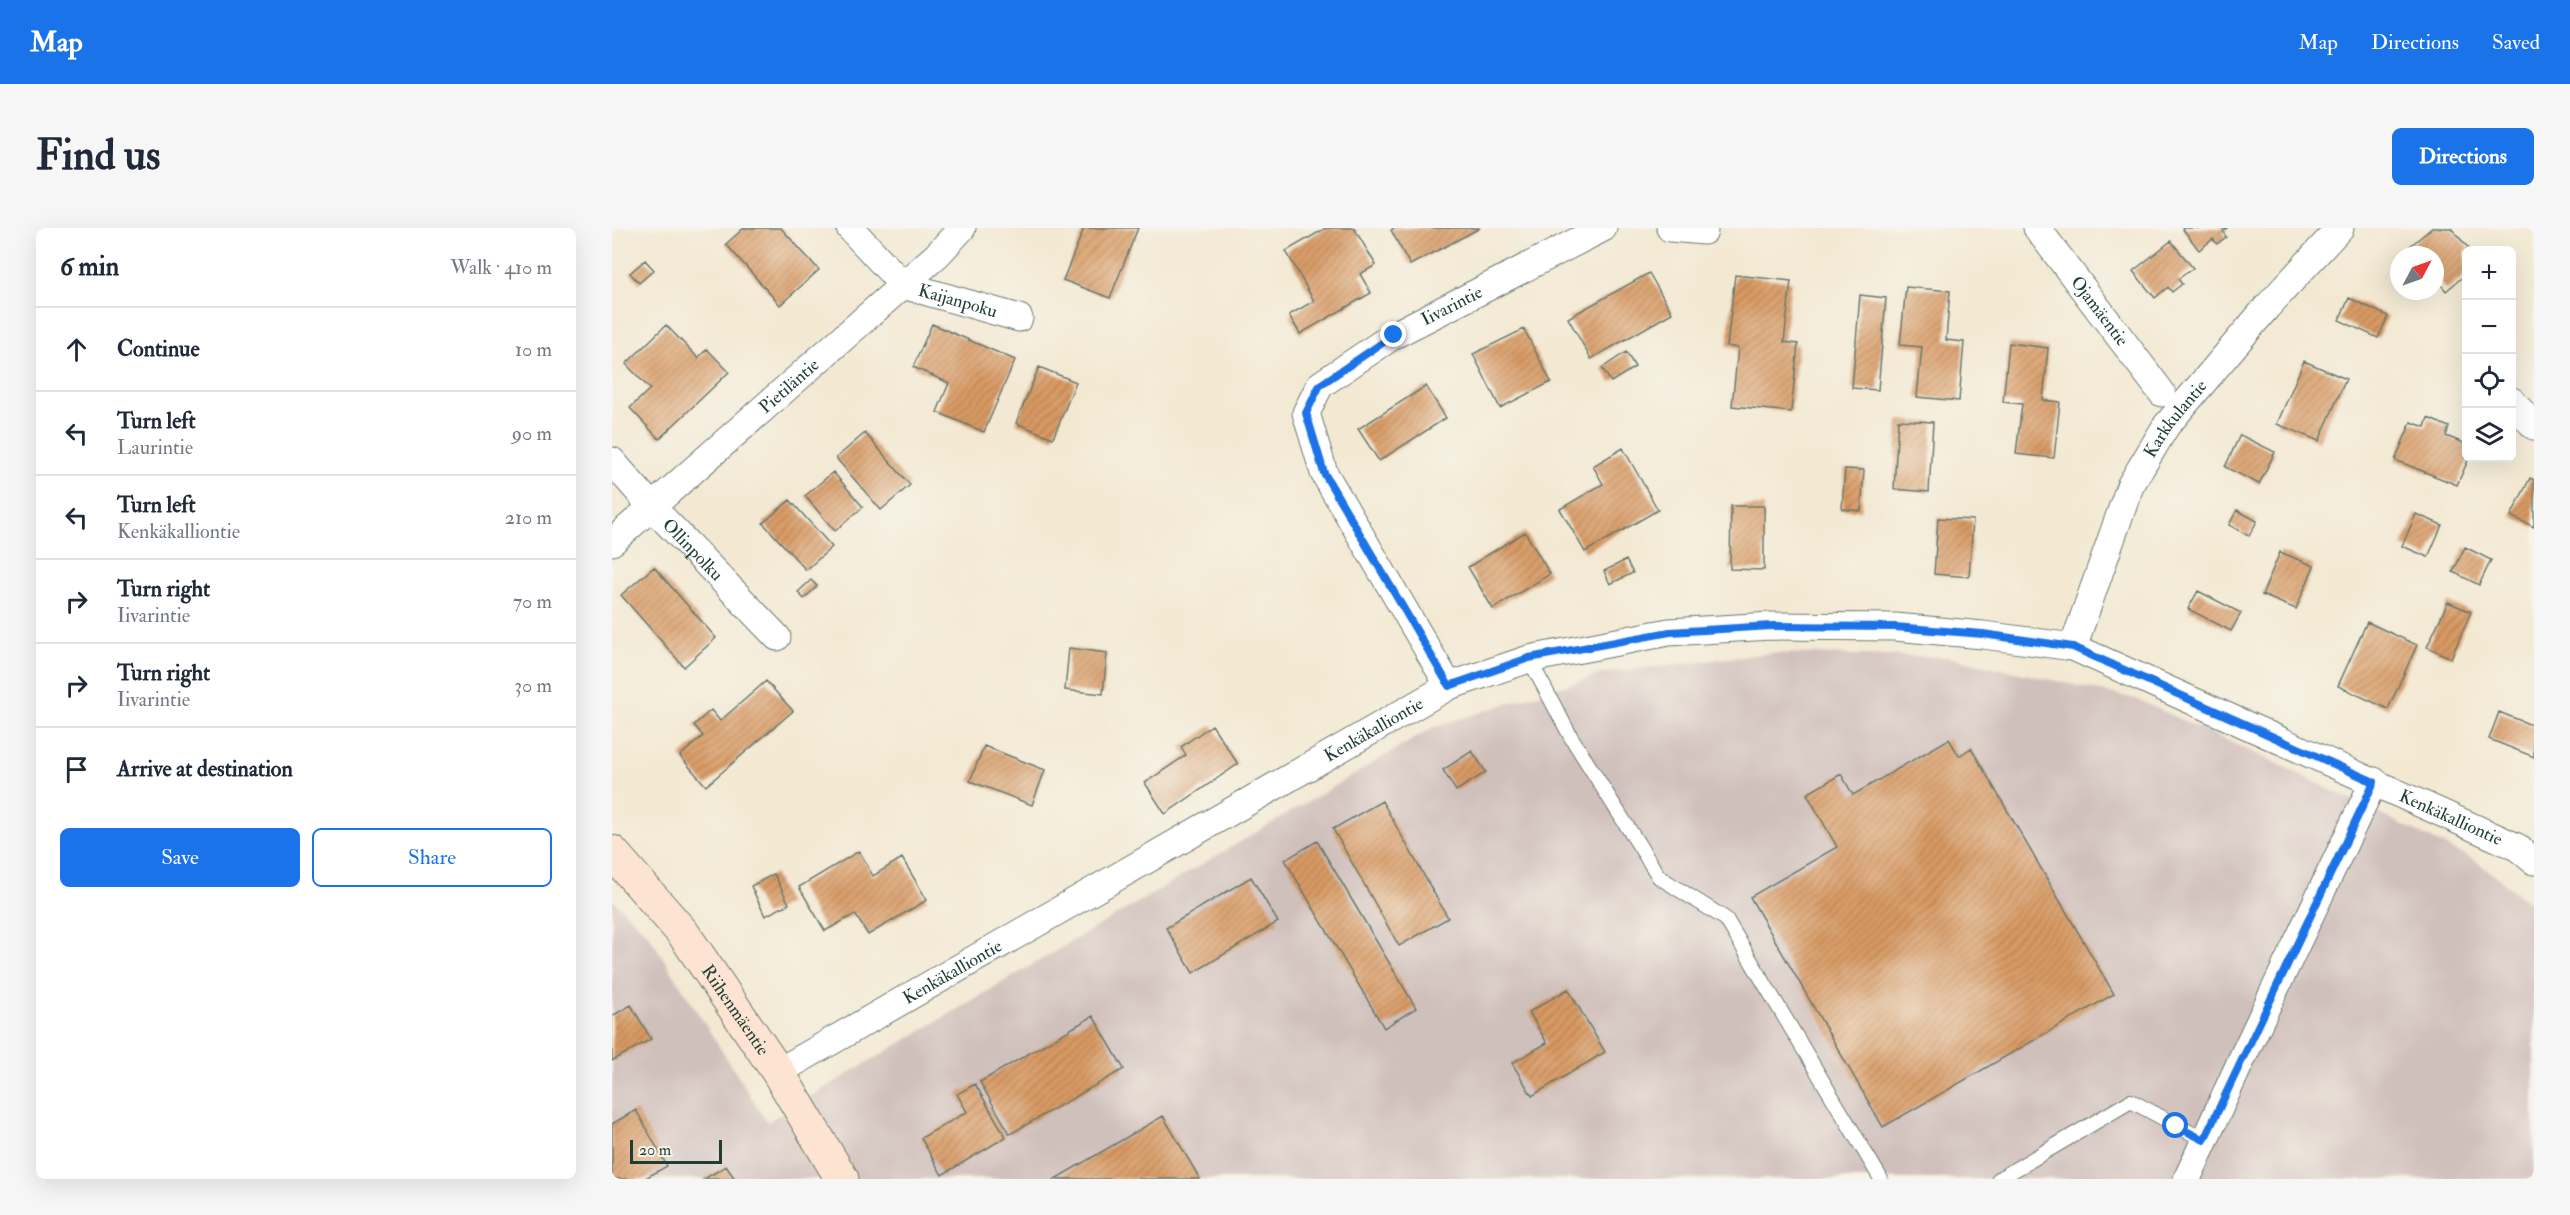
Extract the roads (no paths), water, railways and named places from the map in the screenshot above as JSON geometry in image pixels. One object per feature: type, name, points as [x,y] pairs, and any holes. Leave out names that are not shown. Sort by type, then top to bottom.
[{"type":"street","name":"Kaijanpoku","points":[[850,228],[903,285],[1019,318]]},
{"type":"street","name":"Pietiläntie","points":[[612,542],[903,285],[962,228]]},
{"type":"street","name":"Iivarintie","points":[[1449,686],[1324,473],[1306,413],[1320,385],[1394,335],[1603,228]]},
{"type":"street","points":[[1670,228],[1704,231]]},
{"type":"street","name":"Ojamäentie","points":[[2037,228],[2162,393]]},
{"type":"street","name":"Karkkulantie","points":[[2073,647],[2130,486],[2166,426],[2266,307],[2340,228]]},
{"type":"street","points":[[2516,406],[2534,426]]},
{"type":"street","name":"Ollinpolku","points":[[612,461],[653,508],[777,637]]},
{"type":"street","name":"Kenkäkalliontie","points":[[778,1072],[1449,686],[1529,658],[1670,632],[1772,626],[1895,627],[1983,634],[2073,647],[2517,847],[2534,861]]},
{"type":"street","points":[[2187,1179],[2374,782]]},
{"type":"street","name":"Riihenmäentie","points":[[612,852],[683,933],[778,1072],[842,1179]]},
{"type":"lane","points":[[1529,658],[1571,737],[1659,877],[1726,919],[1881,1179]]},
{"type":"lane","points":[[1999,1179],[2131,1101],[2204,1140]]}]
